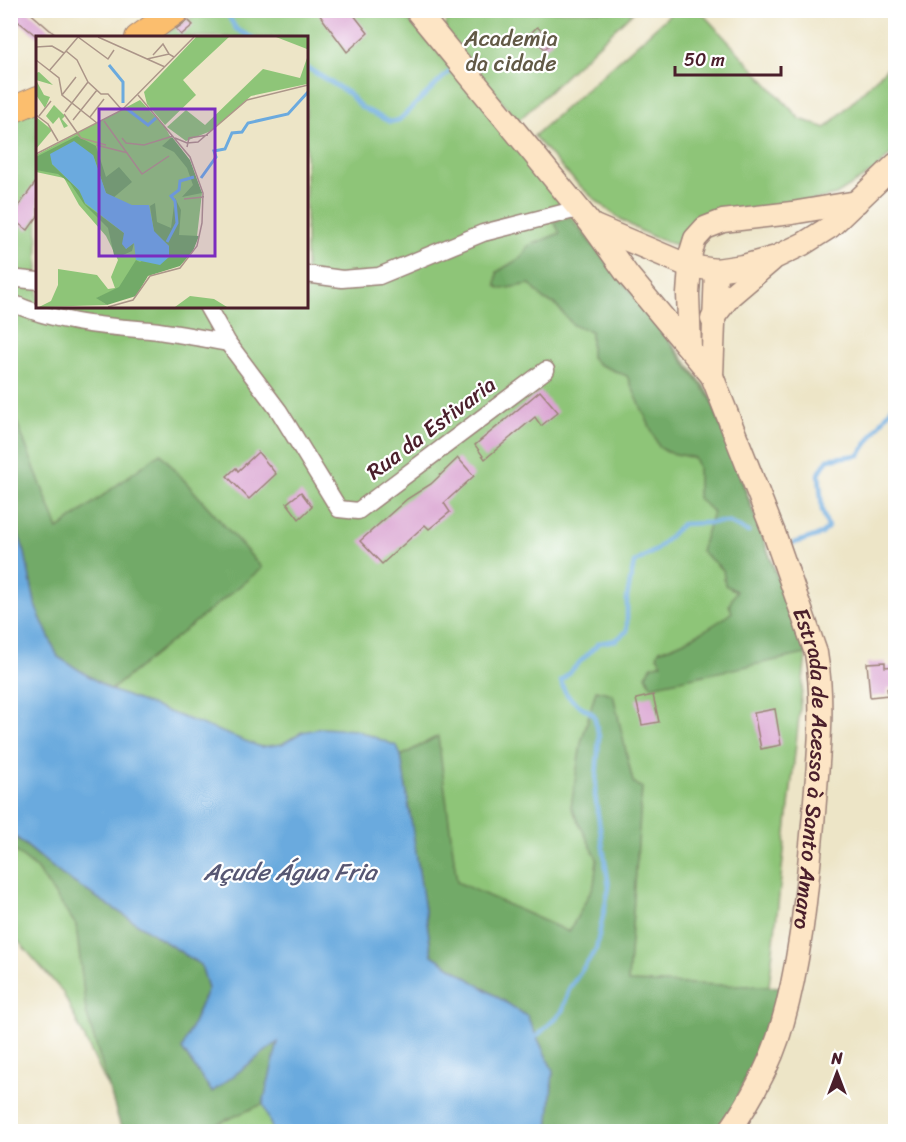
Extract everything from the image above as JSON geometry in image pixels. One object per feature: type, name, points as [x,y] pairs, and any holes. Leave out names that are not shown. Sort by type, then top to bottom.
[{"type":"main road","points":[[141,36],[177,10]]},
{"type":"main road","points":[[416,10],[585,217],[627,274],[712,376]]},
{"type":"main road","points":[[10,111],[36,100]]},
{"type":"main road","points":[[712,319],[730,296],[776,257],[819,235],[896,164]]},
{"type":"main road","points":[[690,348],[689,266],[695,239],[705,228],[714,223],[808,211],[858,201]]},
{"type":"main road","points":[[585,217],[689,266],[716,270],[776,257]]},
{"type":"main road","points":[[712,376],[712,319],[716,270]]},
{"type":"main road","name":"Estrada de Acesso à Santo Amaro","points":[[712,376],[777,541],[816,653],[821,691],[807,892],[784,1016],[766,1066],[729,1131]]},
{"type":"street","points":[[308,274],[342,279],[379,276],[483,233],[585,217]]},
{"type":"street","points":[[10,278],[36,280]]},
{"type":"street","points":[[10,302],[41,315],[76,322],[190,335],[228,343]]},
{"type":"street","points":[[208,308],[228,343]]},
{"type":"street","name":"Rua da Estivaria","points":[[228,343],[279,411],[339,509],[358,511],[546,370]]},
{"type":"green space","points":[[202,11],[400,11],[520,141],[711,395],[806,654],[769,986],[764,986],[705,1131],[129,1131],[62,991],[11,933],[10,107],[36,95],[36,308],[308,308],[308,36],[162,36]]},
{"type":"green space","name":"Academia da cidade","points":[[449,11],[634,11],[518,121],[444,33]]},
{"type":"green space","points":[[674,11],[700,11],[800,119],[826,128],[895,60],[895,150],[874,171],[836,195],[691,228],[680,246],[658,239],[617,217],[581,187],[534,136]]},
{"type":"green space","points":[[570,218],[640,303],[710,397],[806,654],[651,686],[646,675],[652,666],[662,663],[657,656],[659,650],[697,635],[732,612],[729,605],[736,591],[725,585],[723,570],[701,551],[713,512],[698,498],[698,467],[694,458],[667,452],[659,447],[627,376],[598,364],[591,357],[591,331],[573,325],[555,304],[544,300],[530,284],[502,289],[496,286],[497,272],[522,257],[528,246],[560,233],[554,222]]},
{"type":"green space","points":[[11,407],[58,529],[160,453],[262,568],[111,690],[58,657],[36,608],[25,553],[11,513]]},
{"type":"green space","points":[[596,690],[613,694],[633,782],[642,788],[628,982],[785,987],[734,1105],[715,1131],[548,1131],[553,1071],[527,1016],[432,955],[401,756],[438,736],[457,882],[569,932],[594,885],[597,859],[571,807],[581,743]]},
{"type":"green space","points":[[10,833],[62,875],[201,965],[208,988],[182,1049],[212,1092],[279,1041],[263,1104],[201,1131],[122,1131],[86,1012],[76,925],[36,868],[11,848]]},
{"type":"water","name":"Açude Água Fria","points":[[11,513],[25,553],[36,608],[58,657],[111,690],[261,747],[282,744],[302,732],[322,728],[356,730],[397,746],[401,756],[432,955],[527,1016],[553,1071],[548,1131],[273,1131],[263,1104],[278,1042],[212,1092],[182,1049],[208,988],[201,965],[62,875],[11,833]]},
{"type":"building","points":[[10,10],[27,10],[57,36],[36,36],[19,22],[10,32]]},
{"type":"building","points":[[316,10],[350,10],[368,33],[347,52]]},
{"type":"building","points":[[188,20],[193,25],[181,35],[176,29]]},
{"type":"building","points":[[537,27],[553,40],[545,49],[529,35]]},
{"type":"building","points":[[36,182],[36,219],[28,230],[10,218]]},
{"type":"building","points":[[540,391],[558,412],[541,426],[535,417],[485,459],[475,445]]},
{"type":"building","points":[[258,452],[276,474],[249,499],[227,476],[236,468],[238,471]]},
{"type":"building","points":[[458,458],[474,476],[444,503],[450,512],[429,529],[425,525],[382,564],[360,541],[407,499],[431,484]]},
{"type":"building","points":[[301,492],[312,507],[299,519],[287,503]]},
{"type":"building","points":[[885,662],[885,667],[896,666],[896,688],[887,688],[888,695],[870,697],[867,663]]},
{"type":"building","points":[[653,695],[659,722],[642,725],[636,699]]},
{"type":"building","points":[[775,709],[781,745],[761,749],[754,713]]},
{"type":"waterway","points":[[225,10],[236,29],[249,36]]},
{"type":"waterway","points":[[308,68],[348,93],[361,107],[390,122],[399,120],[449,72]]},
{"type":"waterway","points":[[794,543],[822,534],[828,527],[822,510],[819,473],[828,459],[859,455],[896,401]]},
{"type":"waterway","points":[[537,1036],[562,1012],[569,989],[596,949],[609,887],[595,795],[599,737],[594,715],[569,697],[561,681],[599,643],[616,640],[627,631],[627,597],[634,563],[656,550],[682,524],[728,522],[748,532]]}]
